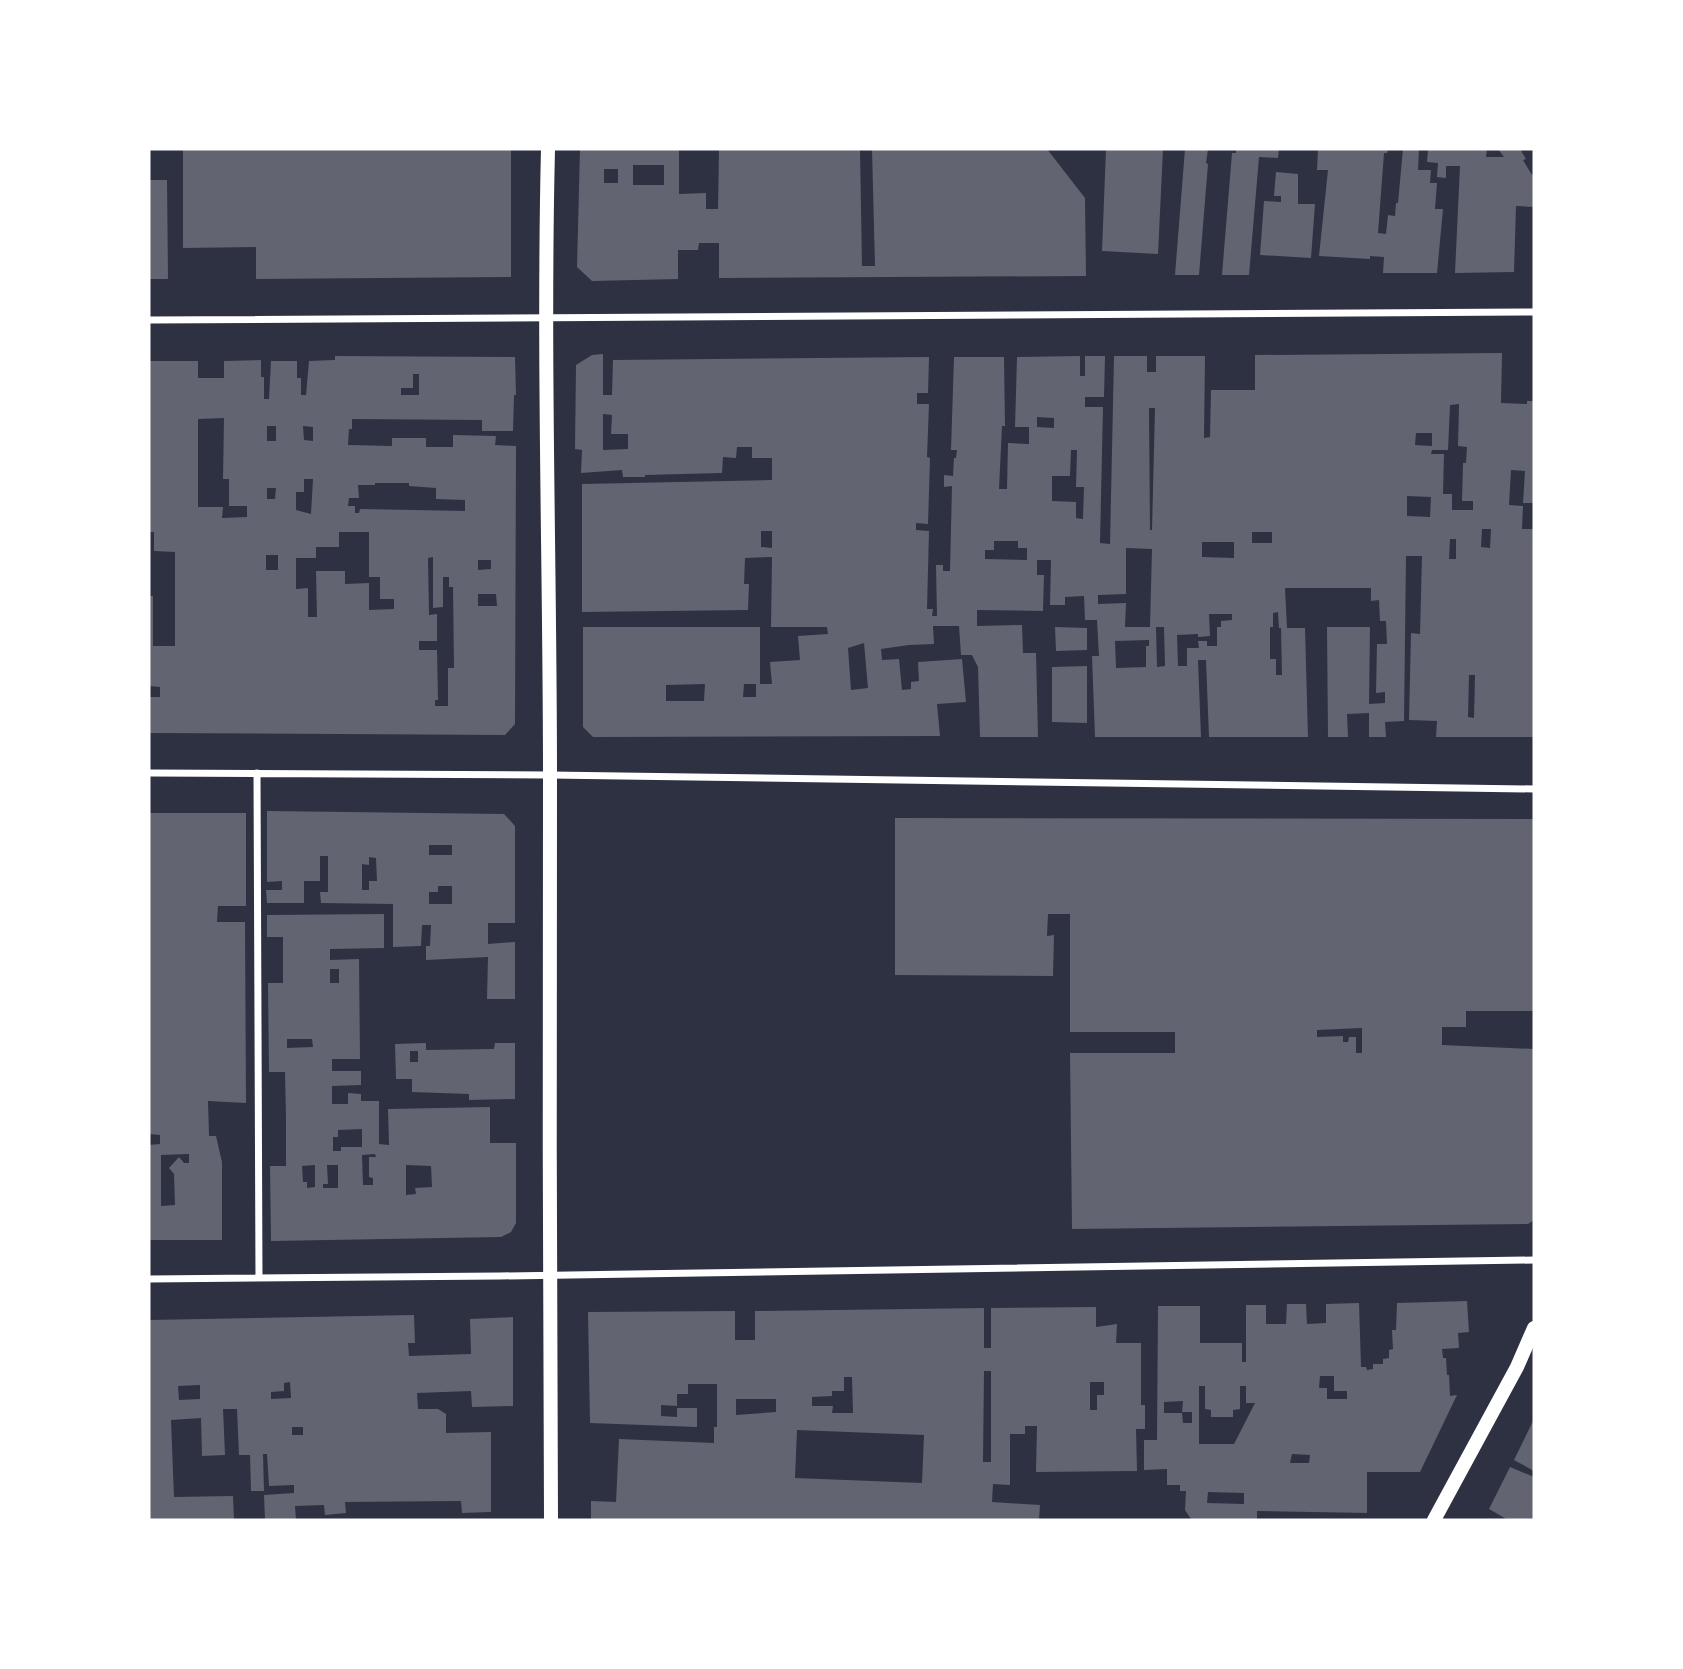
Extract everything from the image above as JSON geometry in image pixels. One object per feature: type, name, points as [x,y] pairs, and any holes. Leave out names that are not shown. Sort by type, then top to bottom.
[{"type":"main road","points":[[548,149],[546,318],[551,1520]]},
{"type":"main road","points":[[1434,1520],[1517,1367],[1534,1328]]},
{"type":"street","points":[[149,320],[1534,312]]},
{"type":"street","points":[[149,773],[550,775],[1534,789]]},
{"type":"street","points":[[257,773],[260,1278]]},
{"type":"street","points":[[149,1279],[1534,1261]]},
{"type":"building","points":[[183,149],[511,149],[511,277],[256,279],[256,247],[183,248]]},
{"type":"building","points":[[580,149],[679,149],[679,194],[706,193],[706,209],[718,209],[719,150],[860,149],[862,266],[875,266],[872,149],[1047,149],[1085,198],[1086,276],[719,278],[719,243],[699,243],[698,250],[678,250],[678,279],[592,281],[577,267]],"holes":[[[633,165],[664,165],[664,185],[633,185]],[[604,169],[618,169],[618,183],[604,183]]]},
{"type":"building","points":[[1106,149],[1163,149],[1158,254],[1102,251]]},
{"type":"building","points":[[1185,149],[1208,149],[1199,275],[1175,275]]},
{"type":"building","points":[[1236,149],[1279,149],[1278,158],[1259,157],[1249,275],[1222,275],[1232,153],[1236,153]]},
{"type":"building","points":[[1318,149],[1388,149],[1387,153],[1384,153],[1378,233],[1386,234],[1388,215],[1395,216],[1398,203],[1403,149],[1419,149],[1418,170],[1431,170],[1430,183],[1437,183],[1435,209],[1443,209],[1437,273],[1383,273],[1384,257],[1370,256],[1370,259],[1319,256],[1328,170],[1317,170]]},
{"type":"building","points":[[1428,149],[1487,149],[1486,157],[1504,157],[1498,149],[1520,149],[1526,159],[1523,160],[1532,175],[1534,174],[1534,207],[1516,206],[1514,272],[1455,273],[1460,166],[1446,166],[1446,178],[1437,177],[1438,163],[1427,162]]},
{"type":"building","points":[[1276,172],[1298,174],[1298,204],[1315,204],[1311,258],[1260,255],[1264,201],[1281,202],[1281,196],[1274,196]]},
{"type":"building","points":[[149,180],[167,180],[168,279],[149,279]]},
{"type":"building","points":[[1502,353],[1501,403],[1527,404],[1527,401],[1534,401],[1534,503],[1523,503],[1525,471],[1511,470],[1509,505],[1523,506],[1522,529],[1534,529],[1534,737],[1436,737],[1437,721],[1409,720],[1411,633],[1420,634],[1422,556],[1406,556],[1404,721],[1385,722],[1386,737],[1369,737],[1369,713],[1347,714],[1348,737],[1328,737],[1327,627],[1370,627],[1369,704],[1385,703],[1385,692],[1376,693],[1377,644],[1387,644],[1386,621],[1380,621],[1379,600],[1371,601],[1371,588],[1285,588],[1287,628],[1305,628],[1308,737],[1209,737],[1206,660],[1198,660],[1201,737],[1095,737],[1092,656],[1099,656],[1097,620],[1085,620],[1084,596],[1065,597],[1065,605],[1050,605],[1051,560],[1037,560],[1037,575],[1044,575],[1043,611],[977,610],[977,626],[1022,625],[1023,653],[1036,653],[1038,737],[980,737],[978,667],[972,655],[961,655],[959,626],[933,626],[934,644],[881,649],[882,660],[899,659],[902,690],[911,689],[911,682],[919,681],[918,662],[962,659],[966,702],[937,704],[940,736],[593,737],[583,727],[583,627],[760,627],[760,684],[772,684],[770,662],[800,660],[798,636],[828,634],[827,627],[771,627],[772,557],[745,558],[744,584],[749,584],[748,610],[582,612],[582,484],[772,480],[772,458],[752,458],[752,447],[737,447],[736,458],[723,457],[722,473],[623,477],[622,470],[581,473],[582,450],[575,449],[576,365],[592,355],[603,354],[603,395],[612,395],[613,360],[929,357],[928,393],[917,393],[917,404],[929,404],[928,524],[916,523],[916,530],[929,531],[927,609],[933,609],[932,616],[937,616],[936,565],[943,565],[943,571],[950,571],[952,486],[944,487],[944,475],[953,476],[957,450],[951,450],[954,357],[1004,357],[1005,426],[1002,426],[999,489],[1007,489],[1008,443],[1029,444],[1029,427],[1015,427],[1017,357],[1080,356],[1080,376],[1085,376],[1085,356],[1105,356],[1104,397],[1085,397],[1085,407],[1103,407],[1100,543],[1110,544],[1114,356],[1147,356],[1147,372],[1156,372],[1156,356],[1205,356],[1204,438],[1210,437],[1211,390],[1255,390],[1255,355]],"holes":[[[1459,404],[1458,446],[1467,447],[1466,463],[1463,463],[1462,501],[1473,501],[1473,510],[1452,510],[1452,494],[1443,494],[1444,454],[1431,454],[1432,450],[1448,450],[1450,405]],[[1149,408],[1155,408],[1152,530],[1150,530]],[[603,414],[612,415],[611,434],[628,434],[628,449],[603,450]],[[1037,417],[1054,418],[1054,428],[1037,427]],[[1416,433],[1432,433],[1432,446],[1415,445]],[[1071,450],[1077,450],[1076,487],[1084,487],[1083,519],[1076,518],[1076,502],[1052,501],[1052,476],[1070,476]],[[1407,496],[1431,497],[1430,517],[1407,516]],[[1482,529],[1491,529],[1490,548],[1481,547]],[[761,531],[772,531],[772,548],[761,547]],[[1252,532],[1272,532],[1272,543],[1252,543]],[[1450,539],[1456,539],[1456,559],[1449,559]],[[994,541],[1018,541],[1018,548],[1027,548],[1027,560],[985,559],[985,550],[994,550]],[[1202,542],[1234,542],[1234,558],[1202,557]],[[1126,548],[1152,549],[1150,627],[1125,627],[1126,603],[1098,604],[1098,595],[1126,594]],[[1278,612],[1282,675],[1276,675],[1276,659],[1270,659],[1270,627],[1273,627],[1273,613]],[[1209,614],[1232,614],[1232,620],[1221,621],[1221,627],[1217,627],[1217,646],[1207,646],[1207,641],[1198,641],[1199,648],[1187,648],[1187,666],[1178,666],[1177,635],[1210,636]],[[1156,627],[1164,627],[1165,666],[1157,667]],[[1149,640],[1149,646],[1146,646],[1146,667],[1116,668],[1115,641]],[[864,643],[868,688],[851,690],[848,648]],[[1469,675],[1475,675],[1474,718],[1468,717]],[[705,684],[704,701],[666,701],[666,685]],[[744,684],[756,684],[756,697],[743,697]]]},
{"type":"building","points":[[335,356],[515,357],[513,431],[482,431],[482,420],[352,419],[348,445],[392,446],[392,438],[426,438],[426,447],[453,447],[453,435],[496,436],[495,445],[516,446],[515,724],[505,735],[149,733],[149,697],[160,697],[160,687],[149,686],[149,596],[153,596],[153,646],[175,646],[175,552],[154,551],[154,532],[149,532],[149,361],[198,361],[198,378],[224,378],[224,361],[261,360],[264,399],[269,399],[271,361],[297,361],[301,395],[306,395],[309,361],[335,360]],"holes":[[[413,374],[419,374],[419,395],[401,395],[401,388],[413,388]],[[224,418],[223,479],[229,479],[229,506],[247,506],[247,517],[222,518],[223,507],[198,507],[198,419]],[[267,426],[276,426],[276,441],[267,441]],[[303,426],[313,427],[313,441],[304,440]],[[304,479],[313,479],[311,514],[296,510],[296,492],[304,492]],[[409,483],[409,486],[436,488],[436,499],[465,500],[465,511],[360,509],[359,513],[355,513],[355,506],[348,506],[349,498],[359,498],[358,485]],[[267,488],[276,488],[275,499],[267,499]],[[339,532],[369,532],[369,577],[380,577],[380,599],[394,599],[394,609],[369,610],[369,583],[345,584],[345,571],[316,571],[317,617],[308,617],[308,588],[296,589],[296,558],[316,558],[316,547],[339,547]],[[266,555],[278,555],[278,570],[266,570]],[[433,557],[433,608],[443,607],[443,577],[449,577],[449,587],[453,587],[454,668],[448,668],[448,706],[435,706],[435,700],[438,700],[437,650],[419,650],[419,641],[437,641],[437,614],[429,615],[428,558]],[[478,560],[491,560],[491,569],[478,570]],[[478,594],[496,594],[497,606],[478,606]]]},
{"type":"building","points":[[1055,627],[1087,628],[1087,650],[1056,651]]},
{"type":"building","points":[[1087,666],[1087,723],[1052,722],[1052,667]]},
{"type":"building","points":[[267,811],[504,814],[515,826],[515,923],[488,923],[488,944],[515,942],[515,999],[487,999],[488,957],[426,960],[431,925],[422,925],[421,946],[393,947],[393,904],[321,903],[320,892],[328,892],[328,856],[320,856],[320,881],[304,881],[304,903],[267,903],[266,890],[282,890],[282,881],[267,882]],"holes":[[[429,845],[452,845],[452,855],[429,855]],[[369,857],[376,858],[377,881],[369,881],[369,890],[362,890],[362,864],[369,865]],[[438,886],[452,886],[452,904],[429,904],[429,892],[438,892]]]},
{"type":"building","points":[[149,813],[246,813],[246,906],[218,906],[217,922],[245,922],[246,1103],[208,1101],[209,1136],[216,1136],[222,1162],[222,1240],[149,1240],[149,1145],[160,1144],[160,1135],[149,1134]],"holes":[[[189,1154],[189,1163],[184,1163],[179,1157],[169,1168],[174,1174],[175,1205],[161,1206],[161,1155]]]},
{"type":"building","points":[[895,818],[1534,819],[1534,1011],[1466,1011],[1466,1027],[1442,1027],[1442,1045],[1534,1049],[1534,1220],[1528,1224],[1072,1229],[1070,1053],[1175,1053],[1175,1032],[1070,1032],[1070,914],[1048,914],[1047,936],[1054,935],[1053,976],[895,975]],"holes":[[[1362,1028],[1362,1053],[1356,1053],[1356,1037],[1349,1037],[1348,1042],[1343,1042],[1343,1036],[1317,1037],[1317,1030]]]},
{"type":"building","points":[[384,914],[384,948],[330,949],[330,960],[359,959],[360,1059],[332,1059],[332,1071],[361,1071],[361,1085],[332,1086],[332,1104],[348,1104],[348,1093],[361,1094],[361,1101],[379,1101],[379,1144],[389,1145],[388,1109],[490,1107],[490,1143],[516,1143],[516,1223],[511,1232],[501,1237],[271,1241],[270,1166],[286,1166],[286,1119],[285,1072],[269,1072],[268,983],[283,983],[283,937],[267,937],[267,915]],"holes":[[[330,969],[339,969],[339,983],[330,983]],[[287,1039],[312,1039],[313,1047],[287,1048]],[[362,1129],[362,1147],[341,1147],[341,1151],[333,1151],[333,1137],[338,1137],[338,1130]],[[375,1154],[376,1157],[369,1157],[369,1177],[373,1178],[373,1185],[363,1185],[362,1155]],[[315,1165],[315,1187],[307,1188],[307,1182],[303,1182],[302,1166]],[[327,1165],[338,1165],[338,1188],[323,1188],[323,1184],[328,1184]],[[406,1165],[431,1166],[432,1187],[415,1188],[416,1194],[406,1195]]]},
{"type":"building","points":[[426,1043],[426,1050],[494,1049],[495,1043],[515,1043],[515,1099],[469,1100],[469,1094],[412,1092],[412,1079],[396,1079],[395,1044]],"holes":[[[410,1051],[418,1051],[418,1062],[410,1062]]]},
{"type":"building","points":[[1467,1301],[1469,1332],[1458,1333],[1459,1348],[1442,1349],[1449,1375],[1450,1396],[1457,1395],[1420,1472],[1367,1472],[1367,1513],[1257,1511],[1257,1520],[1191,1519],[1185,1510],[1186,1491],[1180,1491],[1180,1485],[1167,1485],[1167,1469],[1144,1470],[1144,1440],[1157,1440],[1158,1306],[1200,1306],[1200,1343],[1242,1343],[1242,1362],[1246,1362],[1246,1305],[1266,1305],[1266,1324],[1286,1324],[1287,1304],[1306,1304],[1307,1324],[1326,1323],[1326,1304],[1359,1303],[1361,1367],[1366,1367],[1367,1370],[1373,1369],[1373,1364],[1383,1364],[1383,1359],[1389,1358],[1389,1350],[1393,1349],[1392,1330],[1396,1330],[1397,1303]],"holes":[[[1320,1376],[1334,1376],[1334,1391],[1347,1391],[1347,1399],[1327,1399],[1327,1388],[1319,1388]],[[1199,1386],[1205,1386],[1205,1409],[1211,1410],[1211,1417],[1233,1417],[1233,1410],[1240,1409],[1240,1386],[1246,1386],[1246,1403],[1255,1403],[1234,1444],[1199,1444]],[[1183,1401],[1182,1412],[1192,1412],[1192,1423],[1183,1423],[1182,1413],[1164,1413],[1164,1402]],[[1292,1454],[1310,1455],[1309,1463],[1290,1463]],[[1208,1492],[1244,1493],[1244,1504],[1207,1503]]]},
{"type":"building","points":[[1096,1307],[1096,1327],[1117,1324],[1116,1343],[1141,1343],[1141,1405],[1145,1405],[1145,1429],[1136,1429],[1137,1471],[1036,1472],[1037,1426],[1025,1426],[1025,1434],[1010,1434],[1010,1485],[993,1484],[992,1502],[1040,1505],[1039,1520],[591,1520],[591,1501],[616,1502],[619,1439],[714,1443],[714,1427],[717,1427],[717,1384],[688,1384],[688,1394],[677,1394],[677,1406],[661,1405],[661,1416],[677,1417],[677,1408],[697,1408],[697,1427],[590,1423],[588,1312],[735,1311],[735,1340],[755,1340],[755,1311],[984,1308],[984,1348],[991,1348],[991,1308]],"holes":[[[984,1371],[991,1371],[991,1462],[983,1462]],[[844,1377],[852,1377],[853,1413],[832,1413],[833,1406],[812,1406],[812,1397],[832,1396],[832,1391],[844,1391]],[[1090,1382],[1104,1382],[1104,1395],[1097,1395],[1097,1410],[1090,1410]],[[736,1399],[776,1399],[776,1412],[736,1415]],[[797,1430],[924,1435],[922,1483],[795,1478]]]},
{"type":"building","points":[[414,1315],[415,1343],[408,1343],[409,1356],[471,1354],[470,1319],[513,1317],[513,1406],[472,1407],[471,1391],[417,1393],[418,1409],[438,1409],[446,1414],[446,1433],[491,1432],[491,1512],[462,1513],[461,1501],[345,1502],[346,1513],[325,1515],[324,1505],[295,1506],[296,1520],[265,1520],[264,1495],[294,1493],[294,1485],[269,1486],[267,1454],[263,1454],[264,1491],[251,1491],[250,1455],[239,1455],[237,1409],[223,1409],[225,1455],[202,1456],[201,1418],[171,1420],[174,1497],[233,1496],[234,1520],[149,1520],[149,1320]],"holes":[[[290,1382],[291,1398],[271,1399],[271,1392],[284,1391],[284,1383]],[[200,1385],[200,1399],[179,1400],[178,1386]],[[292,1427],[303,1427],[303,1435],[292,1435]]]},
{"type":"building","points":[[1534,1419],[1534,1471],[1514,1460]]},
{"type":"building","points":[[1510,1467],[1534,1477],[1534,1520],[1508,1520],[1489,1509]]}]
